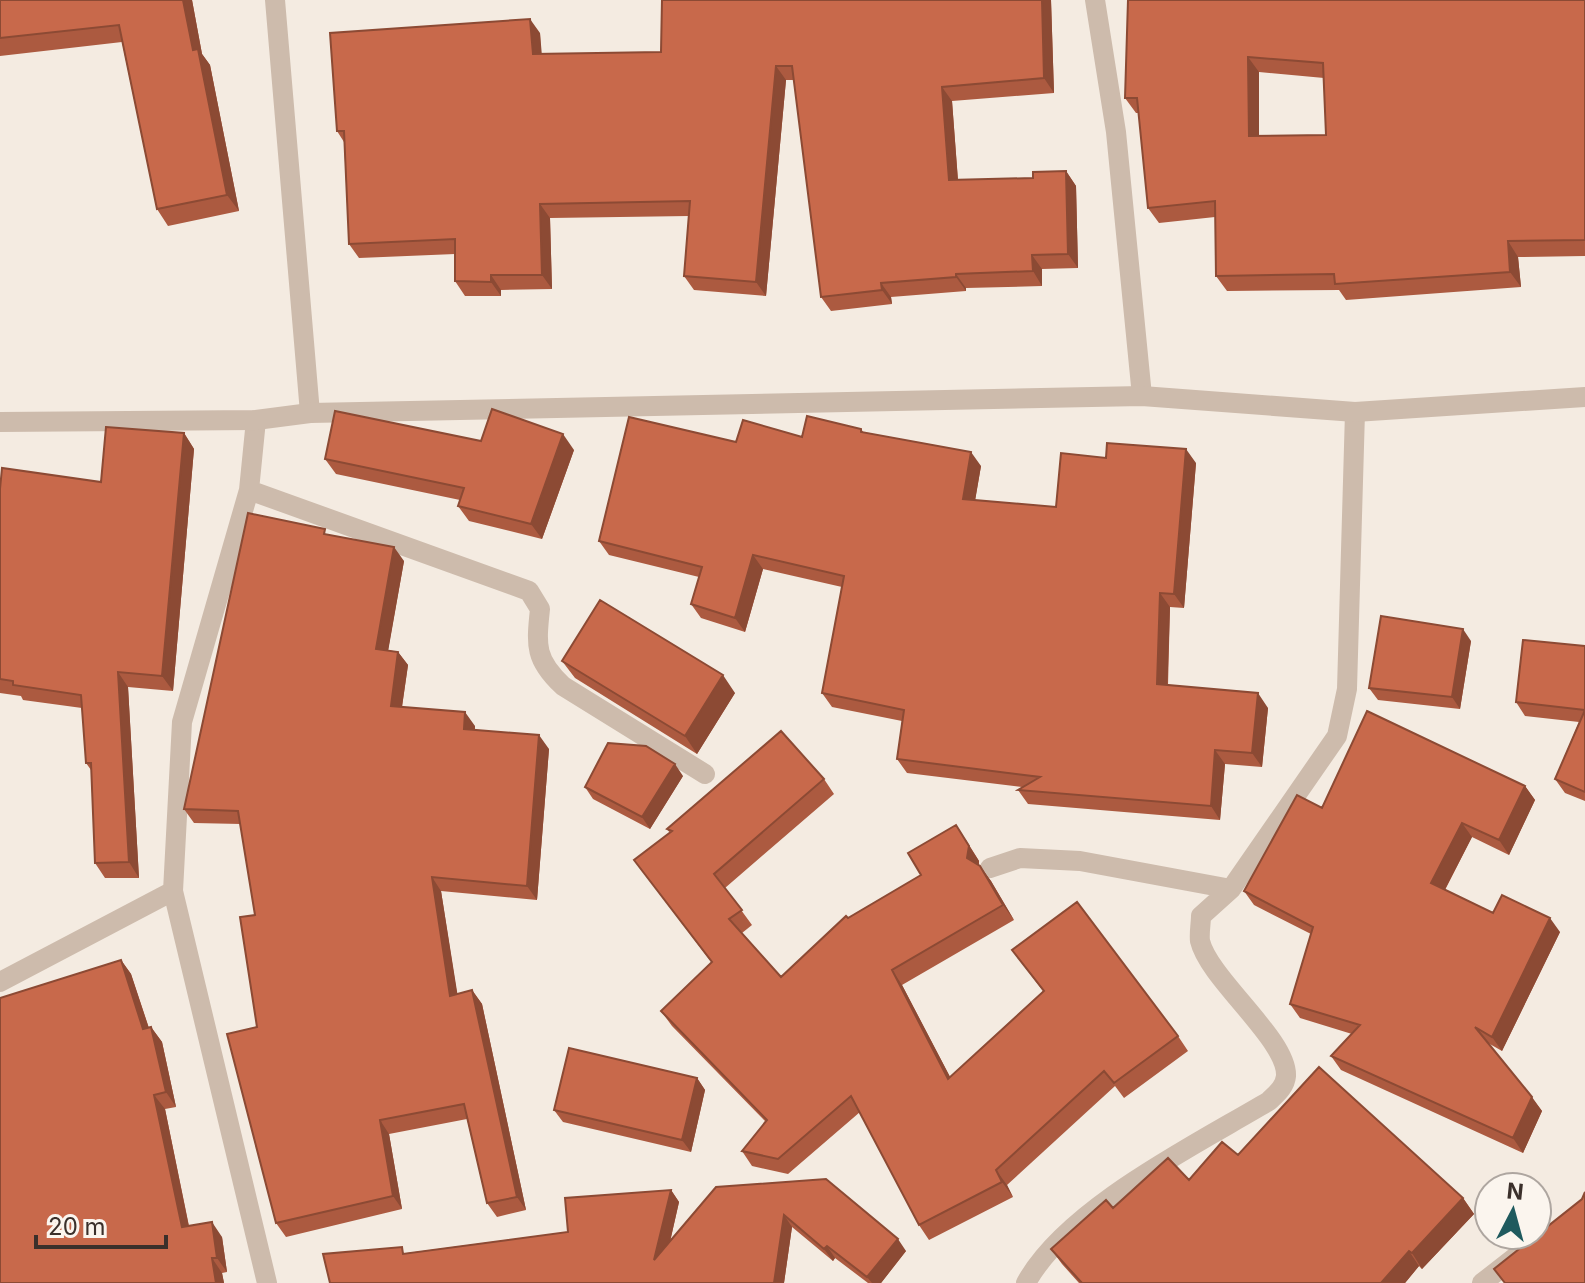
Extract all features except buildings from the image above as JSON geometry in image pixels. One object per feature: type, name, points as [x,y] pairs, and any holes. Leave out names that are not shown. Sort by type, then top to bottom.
[{"type":"street","points":[[275,0],[310,413]]},
{"type":"street","points":[[1095,0],[1116,132],[1142,396]]},
{"type":"street","points":[[0,422],[256,420],[310,413],[1142,396],[1355,412],[1585,397]]},
{"type":"street","points":[[1026,1283],[1033,1271],[1071,1231],[1133,1181],[1281,1090],[1286,1078],[1284,1064],[1200,942],[1201,916],[1231,889],[1337,736],[1347,689],[1355,412]]},
{"type":"street","points":[[256,420],[249,490],[182,722],[173,891],[267,1283]]},
{"type":"street","points":[[249,490],[529,591],[540,609],[536,643],[545,669],[563,686],[705,774]]},
{"type":"street","points":[[990,868],[1020,858],[1080,861],[1231,889]]},
{"type":"street","points":[[0,982],[173,891]]},
{"type":"street","points":[[1482,1283],[1524,1251]]}]
